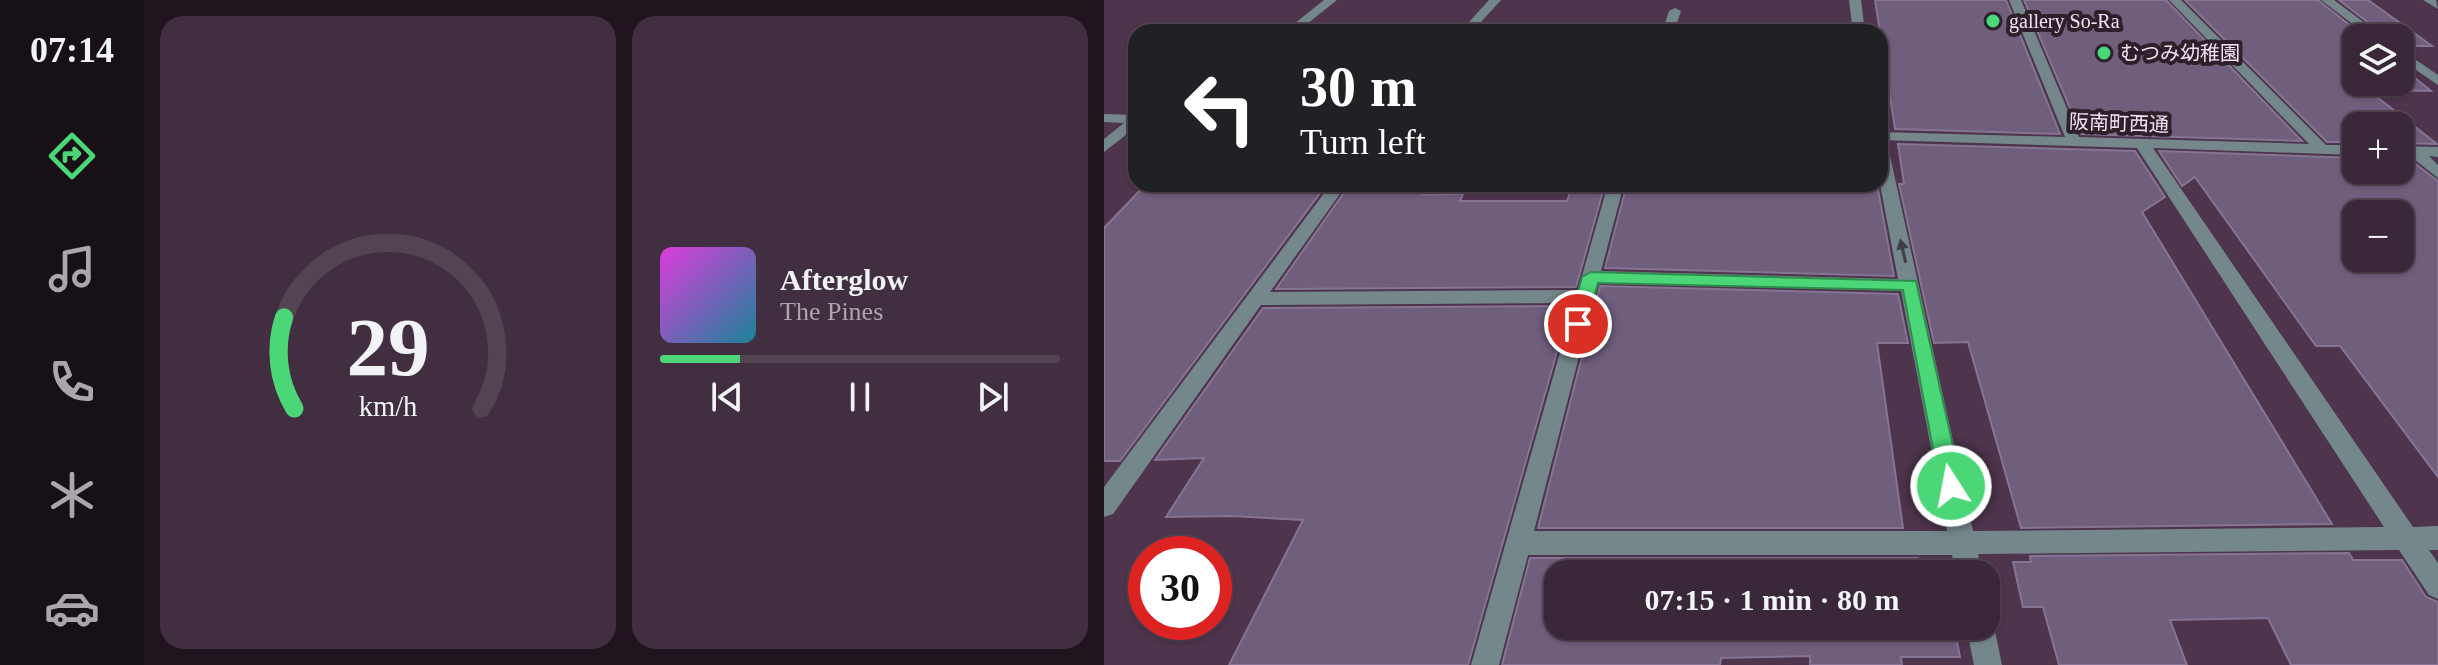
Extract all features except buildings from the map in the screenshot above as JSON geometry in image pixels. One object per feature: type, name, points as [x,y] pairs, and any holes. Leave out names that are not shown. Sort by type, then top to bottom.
[{"type":"street","points":[[1300,24],[1331,0]]},
{"type":"street","points":[[1473,24],[1495,0]]},
{"type":"street","points":[[1855,0],[1858,24]]},
{"type":"street","points":[[2015,0],[2074,142]]},
{"type":"street","points":[[2175,0],[2322,149]]},
{"type":"street","points":[[2327,0],[2360,24]]},
{"type":"street","points":[[2429,0],[2438,6]]},
{"type":"street","points":[[1671,24],[1675,11]]},
{"type":"street","points":[[2414,63],[2438,81]]},
{"type":"street","points":[[1104,118],[1128,120]]},
{"type":"street","points":[[1104,147],[1128,127]]},
{"type":"street","name":"阪南町西通","points":[[1888,136],[2342,150]]},
{"type":"street","points":[[2142,144],[2438,586]]},
{"type":"street","points":[[2414,151],[2438,152]]},
{"type":"street","points":[[2414,156],[2438,173]]},
{"type":"street","points":[[1888,184],[1966,560]]},
{"type":"street","points":[[1104,506],[1333,192]]},
{"type":"street","points":[[1485,665],[1614,192]]},
{"type":"street","points":[[1255,299],[1588,287],[1910,285]]},
{"type":"street","points":[[1518,543],[1963,543],[2438,538]]},
{"type":"street","points":[[1983,640],[1988,665]]},
{"type":"place","name":"gallery So-Ra","points":[[1993,21]]},
{"type":"place","name":"むつみ幼稚園","points":[[2104,53]]},
{"type":"route","points":[[1578,324],[1591,277],[1910,285],[1951,486]]}]
